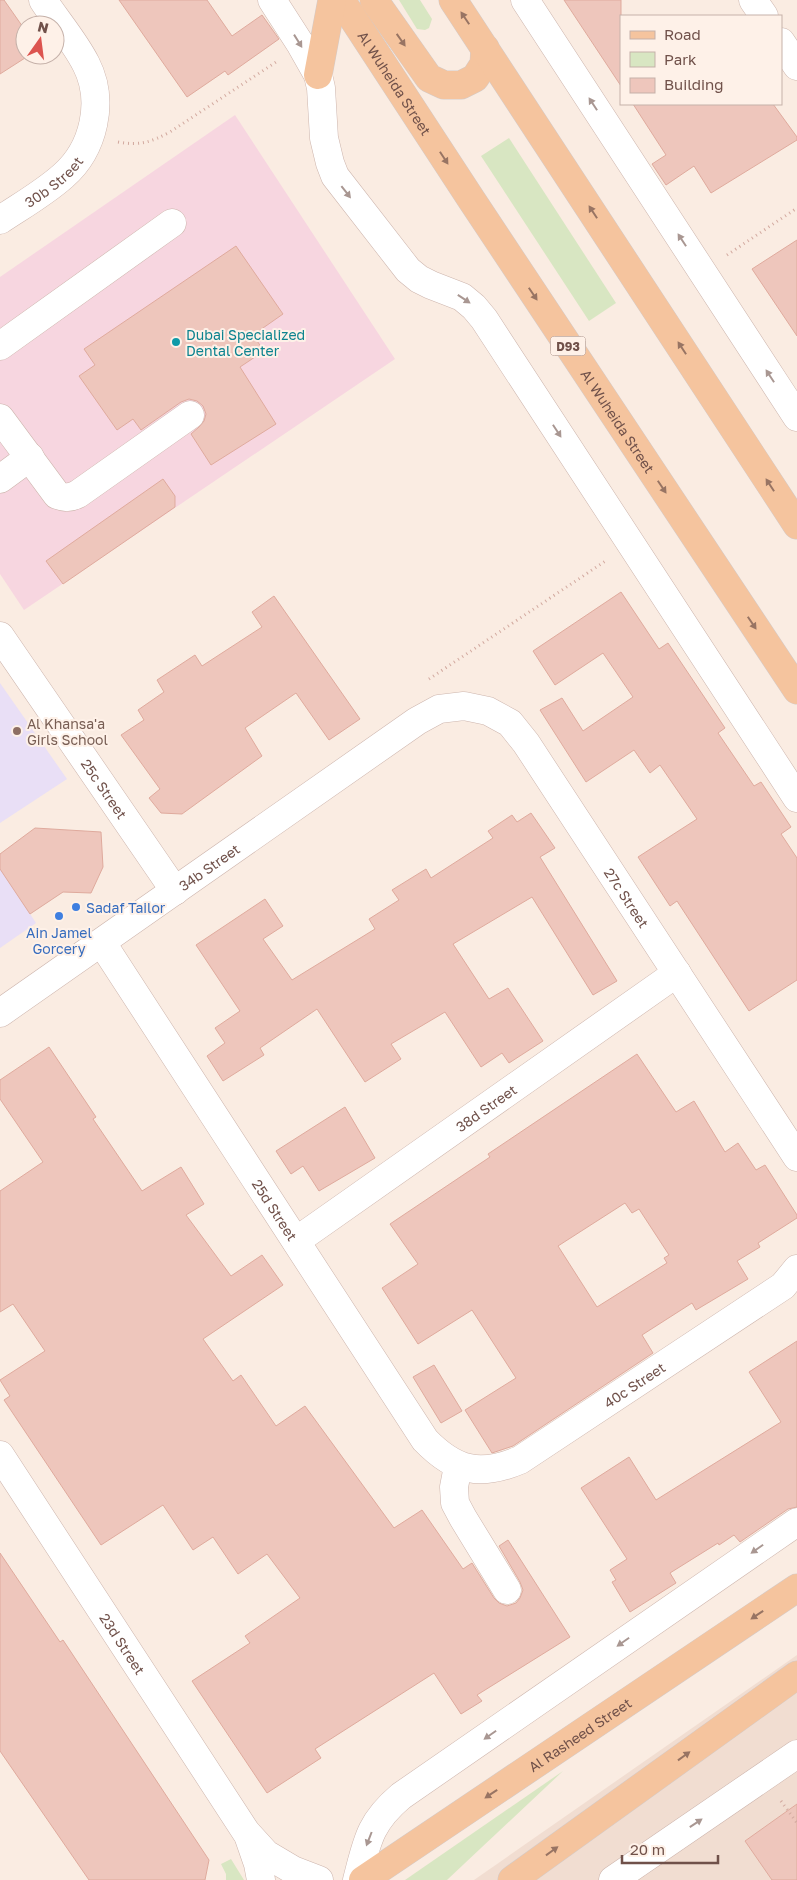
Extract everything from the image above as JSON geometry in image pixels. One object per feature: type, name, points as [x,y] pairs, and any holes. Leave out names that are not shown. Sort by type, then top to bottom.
[{"type":"main road","points":[[318,76],[332,0]]},
{"type":"main road","name":"Al Wuheida Street","points":[[341,0],[471,200],[797,690]]},
{"type":"main road","points":[[374,0],[429,78],[444,86],[460,85],[475,78],[484,64],[485,48]]},
{"type":"main road","points":[[453,0],[797,525]]},
{"type":"main road","name":"Al Rasheed Street","points":[[363,1880],[797,1588]]},
{"type":"main road","points":[[512,1880],[797,1675]]},
{"type":"street","name":"30b Street","points":[[0,220],[63,176],[76,163],[86,148],[92,130],[95,114],[95,96],[86,63],[42,0]]},
{"type":"street","points":[[272,0],[318,76],[321,88],[324,138],[330,163],[341,185],[408,270],[431,285],[462,297],[484,319],[797,798]]},
{"type":"street","points":[[525,0],[797,417]]},
{"type":"street","points":[[753,0],[763,15]]},
{"type":"street","points":[[782,44],[797,66]]},
{"type":"street","points":[[0,346],[172,223]]},
{"type":"street","points":[[1,420],[57,495],[71,498],[190,415]]},
{"type":"street","points":[[0,479],[30,458]]},
{"type":"street","name":"25c Street","points":[[0,636],[175,891]]},
{"type":"street","name":"27c Street","points":[[417,722],[439,709],[464,706],[488,711],[510,723],[526,742],[797,1157]]},
{"type":"street","name":"34b Street","points":[[0,1013],[417,722]]},
{"type":"street","name":"25d Street","points":[[102,942],[425,1440],[439,1455],[458,1466]]},
{"type":"street","name":"38d Street","points":[[296,1241],[677,973]]},
{"type":"street","name":"40c Street","points":[[458,1466],[479,1470],[500,1469],[520,1460],[783,1286],[797,1269]]},
{"type":"street","name":"23d Street","points":[[0,1456],[246,1832],[266,1854],[292,1870],[319,1880]]},
{"type":"street","points":[[458,1466],[454,1487],[456,1503],[463,1518],[507,1590]]},
{"type":"street","points":[[357,1880],[373,1827],[385,1810],[401,1796],[797,1522]]},
{"type":"street","points":[[613,1880],[797,1754]]},
{"type":"street","name":"23d Street","points":[[246,1832],[258,1864],[261,1880]]},
{"type":"path","points":[[92,130],[111,141],[131,145],[152,142],[301,46]]},
{"type":"path","points":[[702,271],[797,208]]},
{"type":"path","points":[[423,683],[630,544]]},
{"type":"shaded area","points":[[235,115],[395,359],[24,610],[0,574],[0,277]]},
{"type":"shaded area","name":"Al Khansa'a Girls School","points":[[0,683],[67,779],[0,823]]},
{"type":"shaded area","points":[[0,868],[36,923],[0,948]]},
{"type":"shaded area","points":[[797,1655],[797,1880],[474,1880]]},
{"type":"green space","points":[[399,0],[420,0],[432,19],[429,28],[425,30],[417,29]]},
{"type":"green space","points":[[509,138],[616,303],[589,321],[481,156]]},
{"type":"green space","points":[[563,1771],[447,1880],[405,1880]]},
{"type":"green space","points":[[231,1859],[244,1880],[226,1880],[226,1874],[221,1864]]},
{"type":"building","points":[[0,0],[4,0],[15,16],[15,64],[0,74]]},
{"type":"building","points":[[119,0],[207,0],[232,36],[262,15],[279,39],[228,75],[225,71],[187,97]]},
{"type":"building","points":[[564,0],[621,0],[620,84]]},
{"type":"building","points":[[634,105],[774,105],[797,137],[797,140],[711,193],[694,166],[666,185],[652,164],[666,155]]},
{"type":"building","points":[[797,240],[797,336],[752,269]]},
{"type":"building","name":"Dubai Specialized Dental Center","points":[[236,246],[283,314],[253,335],[264,351],[240,367],[276,424],[211,465],[191,434],[204,421],[206,414],[203,406],[197,401],[189,399],[181,402],[141,430],[133,419],[117,430],[79,376],[95,365],[84,349]]},
{"type":"building","points":[[163,479],[175,496],[175,507],[63,584],[46,561]]},
{"type":"building","points":[[621,592],[659,649],[668,643],[725,728],[718,733],[754,786],[761,782],[791,827],[781,834],[797,858],[797,980],[749,1011],[677,901],[670,906],[638,857],[697,819],[660,765],[650,773],[634,750],[586,782],[540,710],[562,698],[583,731],[633,697],[603,653],[555,685],[533,651]]},
{"type":"building","points":[[274,596],[360,719],[329,740],[296,693],[245,728],[262,756],[182,814],[161,813],[149,798],[160,789],[121,735],[144,720],[138,710],[164,692],[157,680],[195,655],[202,666],[262,627],[252,612]]},
{"type":"building","points":[[531,813],[555,848],[540,857],[617,981],[593,995],[532,897],[453,944],[489,999],[508,988],[543,1041],[509,1063],[502,1053],[481,1067],[445,1012],[391,1044],[401,1059],[365,1082],[317,1009],[260,1048],[264,1055],[223,1081],[207,1056],[225,1043],[215,1028],[240,1011],[196,945],[265,899],[283,926],[263,939],[292,980],[375,929],[369,919],[399,900],[392,890],[426,869],[431,878],[493,838],[488,831],[512,815],[517,822]]},
{"type":"building","points":[[35,828],[101,832],[103,867],[91,893],[63,892],[30,914],[0,869],[0,854]]},
{"type":"building","points":[[49,1047],[96,1117],[93,1119],[142,1191],[181,1167],[204,1204],[186,1215],[231,1276],[262,1255],[283,1285],[203,1339],[233,1381],[241,1375],[276,1426],[305,1406],[394,1528],[422,1510],[463,1569],[472,1563],[494,1598],[499,1603],[507,1606],[516,1603],[523,1590],[499,1546],[508,1540],[570,1637],[477,1695],[482,1701],[461,1714],[434,1673],[315,1749],[321,1758],[267,1793],[192,1681],[250,1643],[245,1636],[300,1598],[267,1554],[238,1574],[213,1537],[193,1550],[163,1505],[101,1545],[4,1400],[10,1396],[0,1380],[45,1351],[13,1304],[0,1312],[0,1191],[43,1162],[0,1099],[0,1080]]},
{"type":"building","points":[[637,1054],[676,1112],[694,1101],[725,1152],[738,1143],[756,1170],[765,1165],[797,1215],[797,1218],[758,1243],[760,1247],[737,1261],[748,1279],[696,1310],[692,1303],[642,1335],[653,1353],[513,1446],[492,1453],[465,1410],[516,1378],[472,1310],[418,1344],[382,1288],[418,1264],[390,1224],[490,1157],[488,1154]],"holes":[[[625,1203],[632,1213],[639,1209],[669,1255],[664,1258],[667,1263],[597,1307],[558,1246]]]},
{"type":"building","points":[[345,1107],[375,1158],[319,1191],[303,1166],[291,1174],[276,1151]]},
{"type":"building","points":[[797,1341],[797,1507],[788,1509],[740,1542],[734,1535],[670,1573],[676,1583],[630,1612],[612,1582],[616,1580],[610,1570],[627,1559],[581,1488],[629,1457],[656,1500],[781,1422],[749,1372]]},
{"type":"building","points":[[434,1365],[462,1411],[441,1423],[413,1377]]},
{"type":"building","points":[[0,1553],[60,1642],[63,1640],[209,1860],[205,1880],[89,1880],[0,1751]]},
{"type":"building","points":[[797,1804],[797,1880],[772,1880],[745,1841]]},
{"type":"place","name":"Dubai Specialized Dental Center","points":[[176,342]]},
{"type":"place","name":"Al Khansa'a Girls School","points":[[17,731]]},
{"type":"place","name":"Sadaf Tailor","points":[[76,907]]},
{"type":"place","name":"Ain Jamel Gorcery","points":[[59,916]]}]
